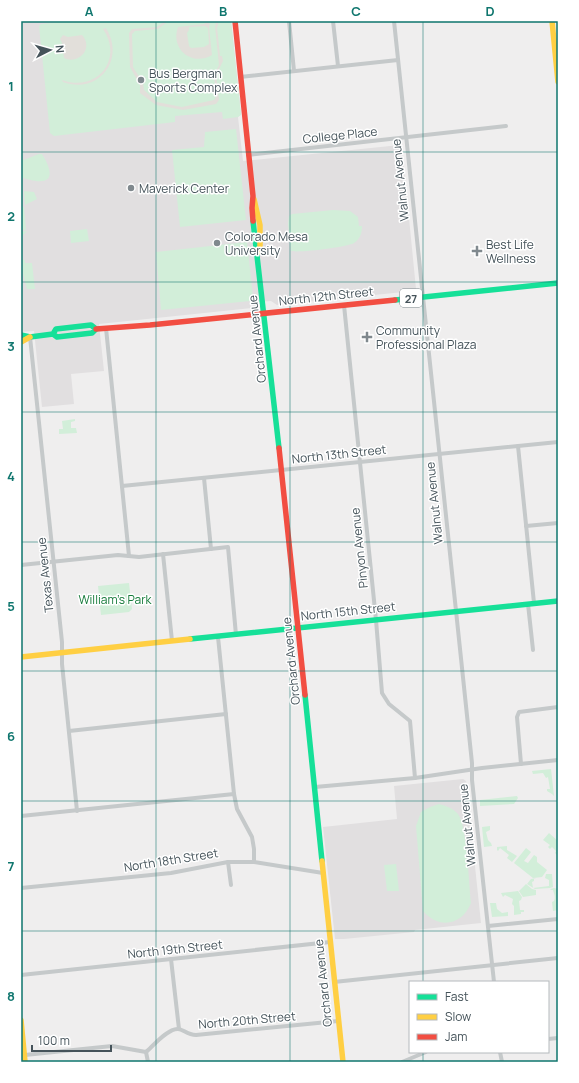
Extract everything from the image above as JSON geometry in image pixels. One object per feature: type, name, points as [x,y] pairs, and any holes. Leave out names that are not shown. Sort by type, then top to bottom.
[{"type":"street","name":"Orchard Avenue","points":[[234,21],[253,217],[259,258],[299,628],[343,1062]]},
{"type":"street","points":[[289,21],[294,71]]},
{"type":"street","points":[[333,21],[338,66]]},
{"type":"street","name":"Walnut Avenue","points":[[394,21],[494,981]]},
{"type":"street","points":[[552,21],[558,82]]},
{"type":"street","points":[[240,77],[398,60]]},
{"type":"street","name":"College Place","points":[[248,155],[506,126]]},
{"type":"street","name":"North 12th Street","points":[[21,335],[30,337],[53,334],[57,337],[69,336],[92,333],[96,329],[150,325],[558,283]]},
{"type":"street","name":"Pinyon Avenue","points":[[344,305],[382,693],[389,704],[410,721],[415,778]]},
{"type":"street","points":[[106,328],[129,556]]},
{"type":"street","name":"North 12th Street","points":[[21,342],[30,337]]},
{"type":"street","name":"Texas Avenue","points":[[30,337],[62,642],[77,811]]},
{"type":"street","name":"North 13th Street","points":[[122,486],[558,442]]},
{"type":"street","points":[[518,446],[526,526],[533,650]]},
{"type":"street","points":[[204,478],[211,549]]},
{"type":"street","points":[[526,526],[558,523]]},
{"type":"street","points":[[21,565],[118,555],[139,557],[228,547],[236,635]]},
{"type":"street","points":[[163,554],[172,641]]},
{"type":"street","name":"North 15th Street","points":[[21,657],[558,601]]},
{"type":"street","points":[[218,636],[234,794],[237,809],[252,837],[254,862]]},
{"type":"street","points":[[521,764],[517,717],[519,712],[558,707]]},
{"type":"street","points":[[69,731],[226,714]]},
{"type":"street","points":[[315,787],[415,778],[558,760]]},
{"type":"street","points":[[21,816],[234,794]]},
{"type":"street","points":[[228,862],[231,885]]},
{"type":"street","name":"North 18th Street","points":[[21,888],[171,873],[228,862],[254,862],[323,873]]},
{"type":"street","points":[[488,926],[558,919]]},
{"type":"street","name":"North 19th Street","points":[[21,975],[330,942]]},
{"type":"street","points":[[334,982],[558,958]]},
{"type":"street","points":[[146,1052],[162,1036],[175,1029],[179,1029],[171,959]]},
{"type":"street","points":[[21,1020],[25,1062]]},
{"type":"street","name":"North 20th Street","points":[[179,1029],[187,1034],[196,1035],[338,1021]]},
{"type":"street","points":[[25,1055],[112,1046],[146,1052]]},
{"type":"street","points":[[146,1052],[148,1062]]},
{"type":"street","points":[[402,1062],[424,1053]]},
{"type":"shaded area","name":"Colorado Mesa University","points":[[21,21],[231,21],[241,114],[238,117],[243,161],[400,145],[402,147],[416,289],[413,291],[277,305],[271,301],[258,302],[256,306],[252,308],[99,324],[104,371],[71,374],[74,404],[42,407],[34,331],[21,332]]},
{"type":"shaded area","points":[[463,779],[466,781],[481,923],[415,930],[414,932],[335,939],[323,827],[397,819],[394,786]]},
{"type":"green space","name":"Bus Bergman Sports Complex","points":[[68,21],[231,21],[241,115],[238,117],[223,119],[222,112],[175,116],[175,122],[54,136],[50,133],[39,26],[41,24]]},
{"type":"green space","points":[[236,129],[246,220],[180,227],[172,150],[204,147],[205,132]]},
{"type":"green space","points":[[42,154],[48,165],[50,175],[48,178],[41,181],[36,181],[21,177],[21,161]]},
{"type":"green space","points":[[24,191],[34,192],[37,199],[25,205]]},
{"type":"green space","points":[[21,207],[24,207],[26,230],[21,229]]},
{"type":"green space","points":[[333,210],[350,211],[358,217],[359,226],[362,226],[362,229],[358,240],[350,245],[334,248],[291,251],[288,224],[289,216],[292,214]]},
{"type":"green space","points":[[87,229],[89,241],[71,243],[70,231]]},
{"type":"green space","points":[[27,231],[21,237],[21,232]]},
{"type":"green space","points":[[247,242],[253,297],[250,301],[161,310],[156,252]]},
{"type":"green space","points":[[21,260],[25,260],[25,263],[32,263],[35,289],[27,289],[21,266]]},
{"type":"green space","points":[[75,419],[75,421],[71,422],[71,428],[76,428],[77,433],[59,434],[59,429],[63,429],[62,421]]},
{"type":"green space","name":"William's Park","points":[[129,583],[132,609],[129,612],[101,615],[98,586]]},
{"type":"green space","points":[[551,769],[554,796],[547,791],[547,789],[550,789],[548,777],[546,778],[543,773],[533,774],[532,771]]},
{"type":"green space","points":[[517,796],[518,798],[514,804],[480,806],[480,800]]},
{"type":"green space","points":[[439,804],[447,806],[458,814],[464,830],[466,843],[471,903],[467,911],[462,916],[449,922],[436,921],[423,911],[416,826],[421,812]]},
{"type":"green space","points":[[490,826],[490,830],[486,832],[488,840],[492,846],[484,847],[482,827]]},
{"type":"green space","points":[[549,833],[558,841],[558,856],[555,853],[556,851],[552,847],[550,849],[548,847],[550,845],[543,840]]},
{"type":"green space","points":[[507,846],[507,850],[517,856],[512,862],[507,858],[509,855],[500,848],[498,851],[497,850],[497,847]]},
{"type":"green space","points":[[526,848],[531,852],[524,861],[528,863],[534,855],[537,857],[537,862],[547,870],[542,877],[533,878],[514,863]]},
{"type":"green space","points":[[396,864],[399,891],[387,891],[384,865]]},
{"type":"green space","points":[[546,874],[552,874],[553,887],[533,888],[549,886],[549,880],[545,878]]},
{"type":"green space","points":[[536,878],[532,882],[533,888],[527,884],[531,879]]},
{"type":"green space","points":[[526,884],[532,889],[536,890],[536,895],[523,897],[519,891]]},
{"type":"green space","points":[[550,889],[558,889],[558,910],[553,911],[552,902],[554,901],[555,897],[553,890]]},
{"type":"green space","points":[[518,891],[522,897],[519,901],[520,910],[524,910],[524,912],[514,915],[514,906],[512,904],[513,899],[505,895],[503,897],[501,893]]},
{"type":"green space","points":[[490,903],[496,903],[497,909],[502,913],[508,912],[508,916],[492,917]]},
{"type":"sand","points":[[165,21],[180,21],[167,22],[158,29],[135,31],[132,34],[133,67],[143,83],[144,90],[157,102],[182,107],[214,100],[216,97],[214,75],[219,65],[215,26],[215,21],[218,21],[217,27],[220,56],[222,56],[223,61],[216,75],[219,100],[216,104],[183,110],[156,105],[140,93],[140,85],[130,67],[129,33],[132,29],[157,27]]},
{"type":"sand","points":[[207,22],[210,24],[212,55],[197,59],[184,54],[177,42],[176,35],[178,27],[204,24]],"holes":[[[205,26],[208,28],[209,44],[204,47],[191,48],[189,46],[187,33],[189,27]]]},
{"type":"sand","points":[[106,28],[111,40],[113,52],[110,63],[105,72],[97,79],[87,84],[76,85],[63,82],[62,80],[75,83],[86,82],[104,71],[108,62],[110,51],[109,40],[103,29]]},
{"type":"sand","points":[[63,35],[68,37],[82,35],[86,45],[86,50],[83,54],[75,59],[70,60],[64,58],[60,39]]},
{"type":"traffic: fast","points":[[253,221],[279,448]]},
{"type":"traffic: fast","points":[[395,300],[558,283]]},
{"type":"traffic: fast","points":[[21,335],[30,337],[53,334],[57,337],[92,333],[96,329],[91,325],[56,329],[53,334]]},
{"type":"traffic: fast","points":[[190,639],[558,601]]},
{"type":"traffic: fast","points":[[305,695],[322,861]]},
{"type":"traffic: slow","points":[[552,21],[558,82]]},
{"type":"traffic: slow","points":[[254,199],[260,225],[260,252]]},
{"type":"traffic: slow","points":[[21,342],[30,337]]},
{"type":"traffic: slow","points":[[21,657],[190,639]]},
{"type":"traffic: slow","points":[[322,861],[343,1062]]},
{"type":"traffic: slow","points":[[21,1020],[25,1062]]},
{"type":"traffic: jam","points":[[235,21],[253,196],[253,221]]},
{"type":"traffic: jam","points":[[96,329],[150,325],[395,300]]},
{"type":"traffic: jam","points":[[279,448],[305,695]]},
{"type":"place","name":"Bus Bergman Sports Complex","points":[[141,80]]},
{"type":"place","name":"Maverick Center","points":[[131,188]]},
{"type":"place","name":"Colorado Mesa University","points":[[217,243]]},
{"type":"place","name":"Best Life Wellness","points":[[477,251]]},
{"type":"place","name":"Community Professional Plaza","points":[[367,337]]}]
